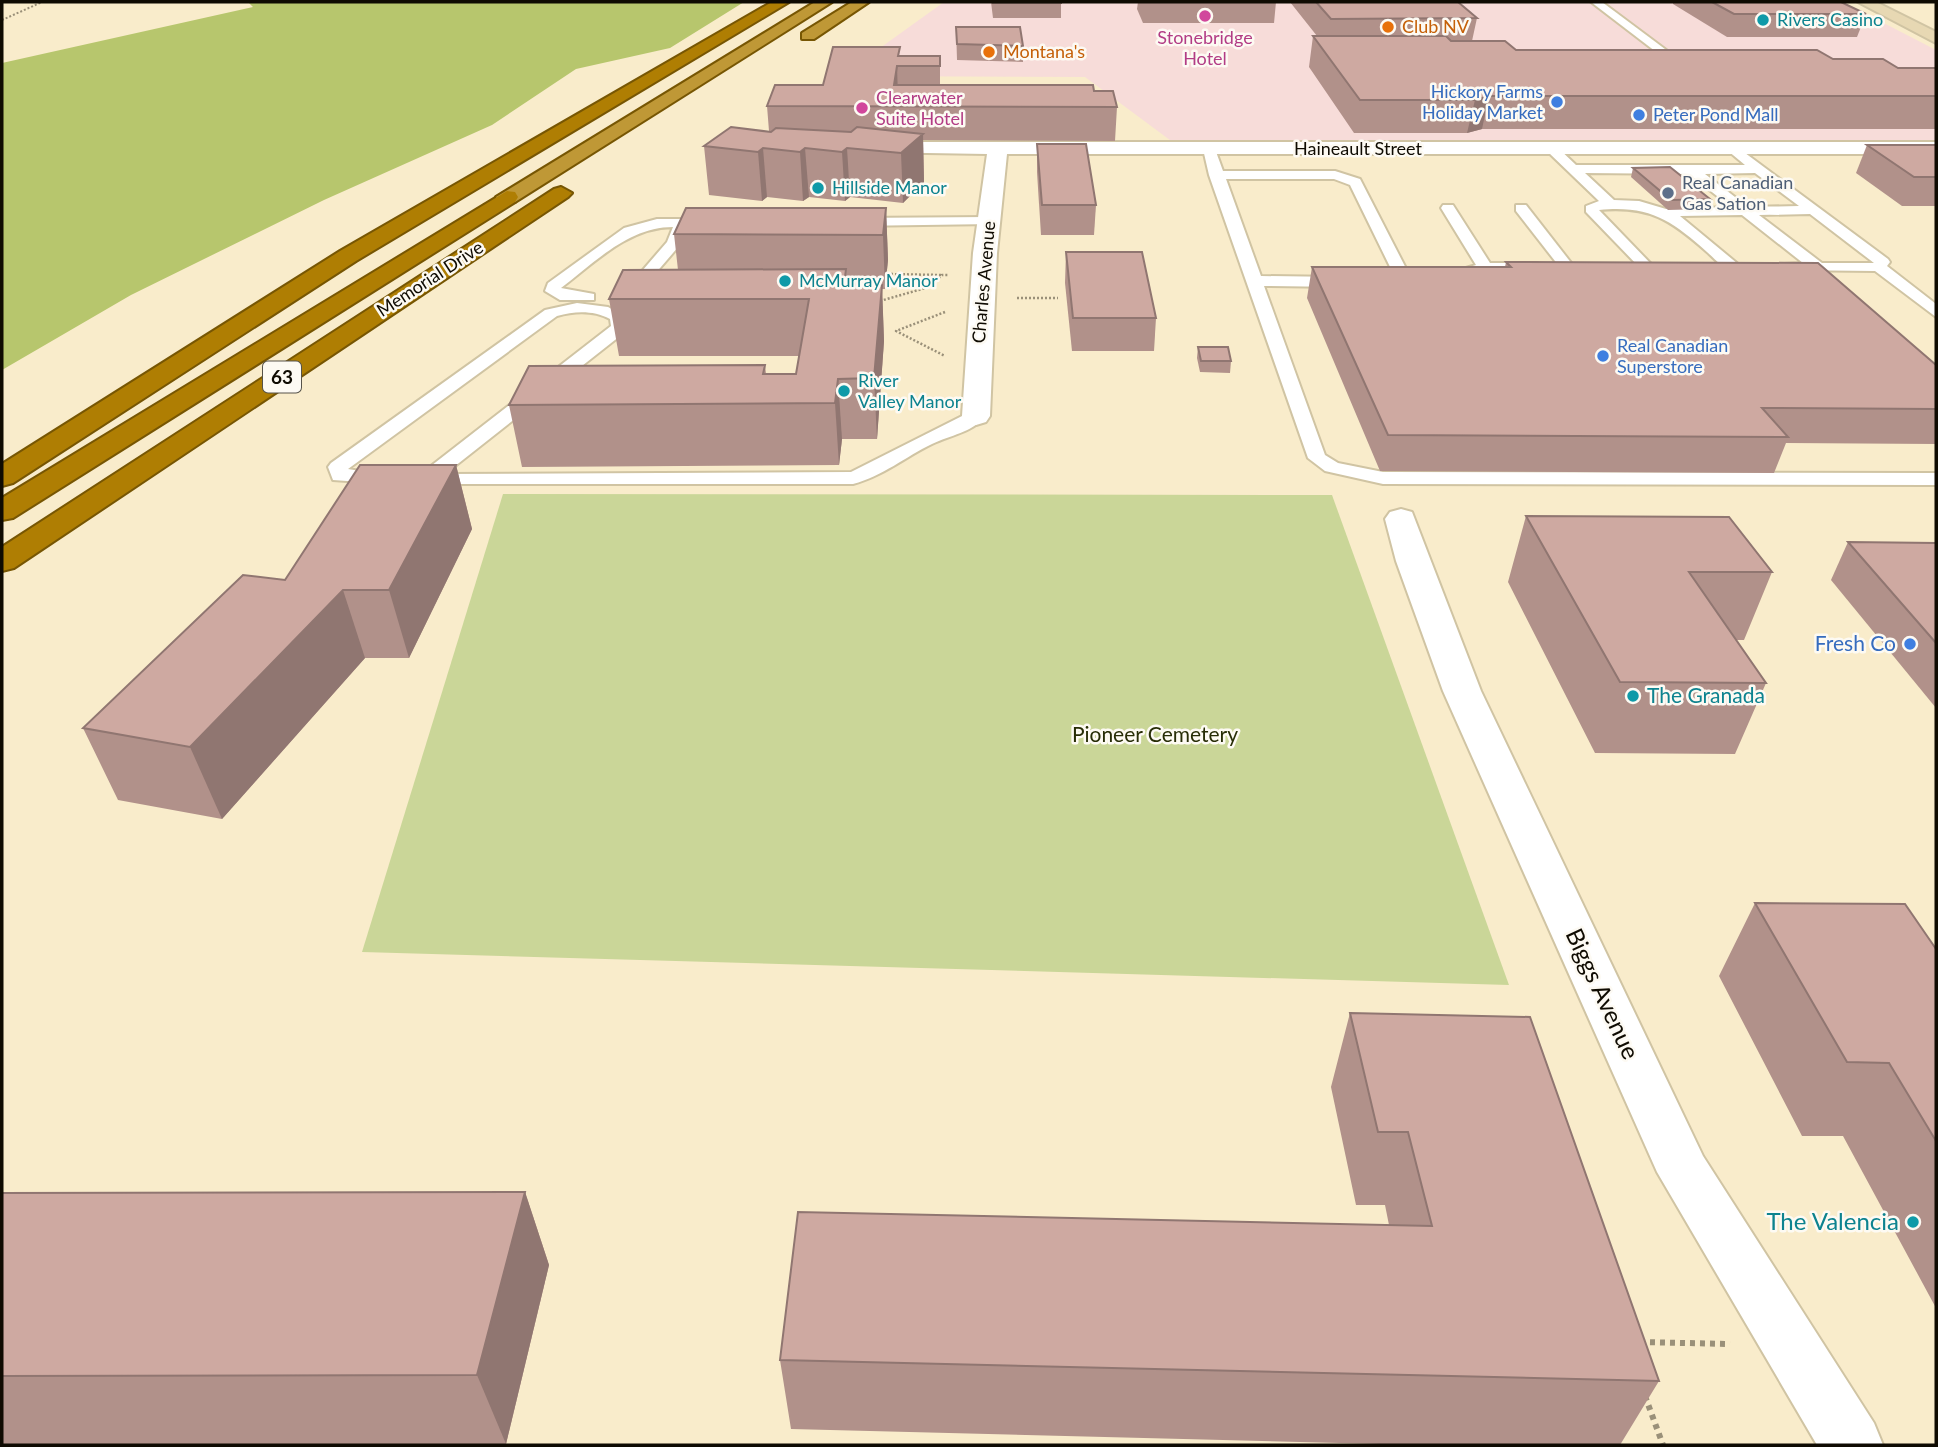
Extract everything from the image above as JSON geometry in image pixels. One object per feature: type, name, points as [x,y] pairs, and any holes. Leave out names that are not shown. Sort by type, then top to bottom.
[{"type":"highway","points":[[2,477],[348,256],[782,2]]},
{"type":"highway","name":"Memorial Drive","points":[[2,511],[825,2]]},
{"type":"highway","points":[[796,44],[862,2]]},
{"type":"highway","name":"Memorial Drive","points":[[2,561],[567,189]]},
{"type":"main road","points":[[1865,2],[1936,38]]},
{"type":"main road","points":[[1899,2],[1936,20]]},
{"type":"street","name":"Haineault Street","points":[[848,147],[1936,148]]},
{"type":"street","name":"Charles Avenue","points":[[976,416],[983,286],[998,149]]},
{"type":"street","name":"Biggs Avenue","points":[[1401,519],[1413,561],[1462,691],[1684,1172],[1852,1445]]},
{"type":"lane","points":[[1596,2],[1689,72]]},
{"type":"lane","points":[[1662,72],[1703,72]]},
{"type":"lane","points":[[1209,149],[1317,458],[1332,467],[1353,474],[1383,478],[1936,479]]},
{"type":"lane","points":[[1552,149],[1611,205]]},
{"type":"lane","points":[[1733,149],[1883,262],[1880,267]]},
{"type":"lane","points":[[1573,169],[1759,169]]},
{"type":"lane","points":[[1692,170],[1818,267]]},
{"type":"lane","points":[[1216,174],[1335,175],[1355,182],[1405,282]]},
{"type":"lane","points":[[1621,267],[1654,267],[1591,209],[1595,206],[1645,206],[1669,212],[1814,211]]},
{"type":"lane","points":[[1448,208],[1485,267]]},
{"type":"lane","points":[[1450,275],[1485,267],[1574,267],[1521,208]]},
{"type":"lane","points":[[1669,212],[1739,267],[1709,267]]},
{"type":"lane","points":[[836,222],[989,221]]},
{"type":"lane","points":[[682,223],[674,243],[633,292],[614,297],[560,295],[553,291],[553,286],[629,231],[657,223],[682,223],[724,223]]},
{"type":"lane","points":[[1769,267],[1880,267],[1936,312]]},
{"type":"lane","points":[[1255,281],[1426,280]]},
{"type":"lane","points":[[411,480],[614,333],[619,326],[618,317],[611,312],[580,306],[551,313],[338,467],[340,476],[355,480],[411,480],[853,478],[878,471],[923,440],[967,425],[976,416]]},
{"type":"path","points":[[2,20],[42,2]]},
{"type":"path","points":[[887,274],[942,275],[983,286]]},
{"type":"path","points":[[869,303],[929,287],[942,275]]},
{"type":"path","points":[[979,373],[896,331],[983,286]]},
{"type":"path","points":[[1626,1341],[1790,1345]]},
{"type":"path","points":[[1644,1393],[1663,1445]]},
{"type":"shaded area","points":[[944,2],[1843,2],[1936,50],[1936,143],[1733,150],[1182,149],[1085,77],[841,76]]},
{"type":"green space","points":[[248,2],[744,2],[670,48],[576,69],[492,125],[324,200],[131,295],[2,370],[2,63],[253,7]]},
{"type":"green space","name":"Pioneer Cemetery","points":[[503,494],[1332,495],[1509,985],[362,952]]},
{"type":"building","points":[[1061,2],[1061,3],[993,3]]},
{"type":"building","points":[[1316,2],[1458,2],[1477,18],[1331,19]]},
{"type":"building","points":[[1712,2],[1841,2],[1866,14],[1734,14]]},
{"type":"building","points":[[956,27],[1020,27],[1023,46],[957,44]]},
{"type":"building","points":[[1313,36],[1446,36],[1451,41],[1505,41],[1516,50],[1817,50],[1833,59],[1883,59],[1898,68],[1936,68],[1936,96],[1489,96],[1475,100],[1360,100]]},
{"type":"building","points":[[833,47],[900,47],[898,56],[940,56],[940,66],[897,66],[894,85],[1093,85],[1094,91],[1113,91],[1117,107],[767,106],[775,85],[823,85]]},
{"type":"building","points":[[731,127],[771,132],[776,128],[851,132],[857,127],[923,134],[901,153],[847,148],[842,152],[805,148],[800,152],[763,148],[758,152],[704,146]]},
{"type":"building","points":[[1037,144],[1086,144],[1096,205],[1042,205]]},
{"type":"building","points":[[1867,145],[1936,145],[1936,177],[1914,177]]},
{"type":"building","points":[[1670,167],[1710,199],[1671,200],[1633,168]]},
{"type":"building","points":[[686,208],[886,208],[883,235],[674,234]]},
{"type":"building","points":[[1066,252],[1142,252],[1156,318],[1073,318]]},
{"type":"building","name":"Real Canadian Superstore","points":[[1506,262],[1818,263],[1936,365],[1936,409],[1762,408],[1788,437],[1388,435],[1312,267],[1511,267]]},
{"type":"building","points":[[846,269],[844,285],[882,285],[874,378],[838,379],[835,403],[509,405],[529,366],[765,365],[763,374],[796,374],[809,299],[609,299],[623,270]]},
{"type":"building","points":[[1198,347],[1228,347],[1231,361],[1201,361]]},
{"type":"building","points":[[360,465],[456,465],[389,590],[343,590],[190,747],[83,728],[243,575],[285,580]]},
{"type":"building","points":[[1526,516],[1729,517],[1772,572],[1689,572],[1766,683],[1620,682]]},
{"type":"building","points":[[1848,542],[1936,543],[1936,643]]},
{"type":"building","points":[[1755,903],[1905,904],[1936,949],[1936,1141],[1889,1063],[1847,1062]]},
{"type":"building","points":[[1350,1013],[1530,1017],[1659,1381],[780,1360],[798,1212],[1432,1226],[1408,1132],[1378,1132]]},
{"type":"building","points":[[525,1192],[477,1375],[2,1376],[2,1193]]},
{"type":"place","name":"Stonebridge Hotel","points":[[1205,16]]},
{"type":"place","name":"Rivers Casino","points":[[1763,20]]},
{"type":"place","name":"Club NV","points":[[1388,27]]},
{"type":"place","name":"Montana's","points":[[989,52]]},
{"type":"place","name":"Hickory Farms Holiday Market","points":[[1557,102]]},
{"type":"place","name":"Clearwater Suite Hotel","points":[[862,108]]},
{"type":"place","name":"Peter Pond Mall","points":[[1639,115]]},
{"type":"place","name":"Hillside Manor","points":[[818,188]]},
{"type":"place","name":"Real Canadian Gas Sation","points":[[1668,193]]},
{"type":"place","name":"McMurray Manor","points":[[785,281]]},
{"type":"place","name":"Real Canadian Superstore","points":[[1603,356]]},
{"type":"place","name":"River Valley Manor","points":[[844,391]]},
{"type":"place","name":"Fresh Co","points":[[1910,644]]},
{"type":"place","name":"The Granada","points":[[1633,696]]},
{"type":"place","name":"The Valencia","points":[[1913,1222]]}]
